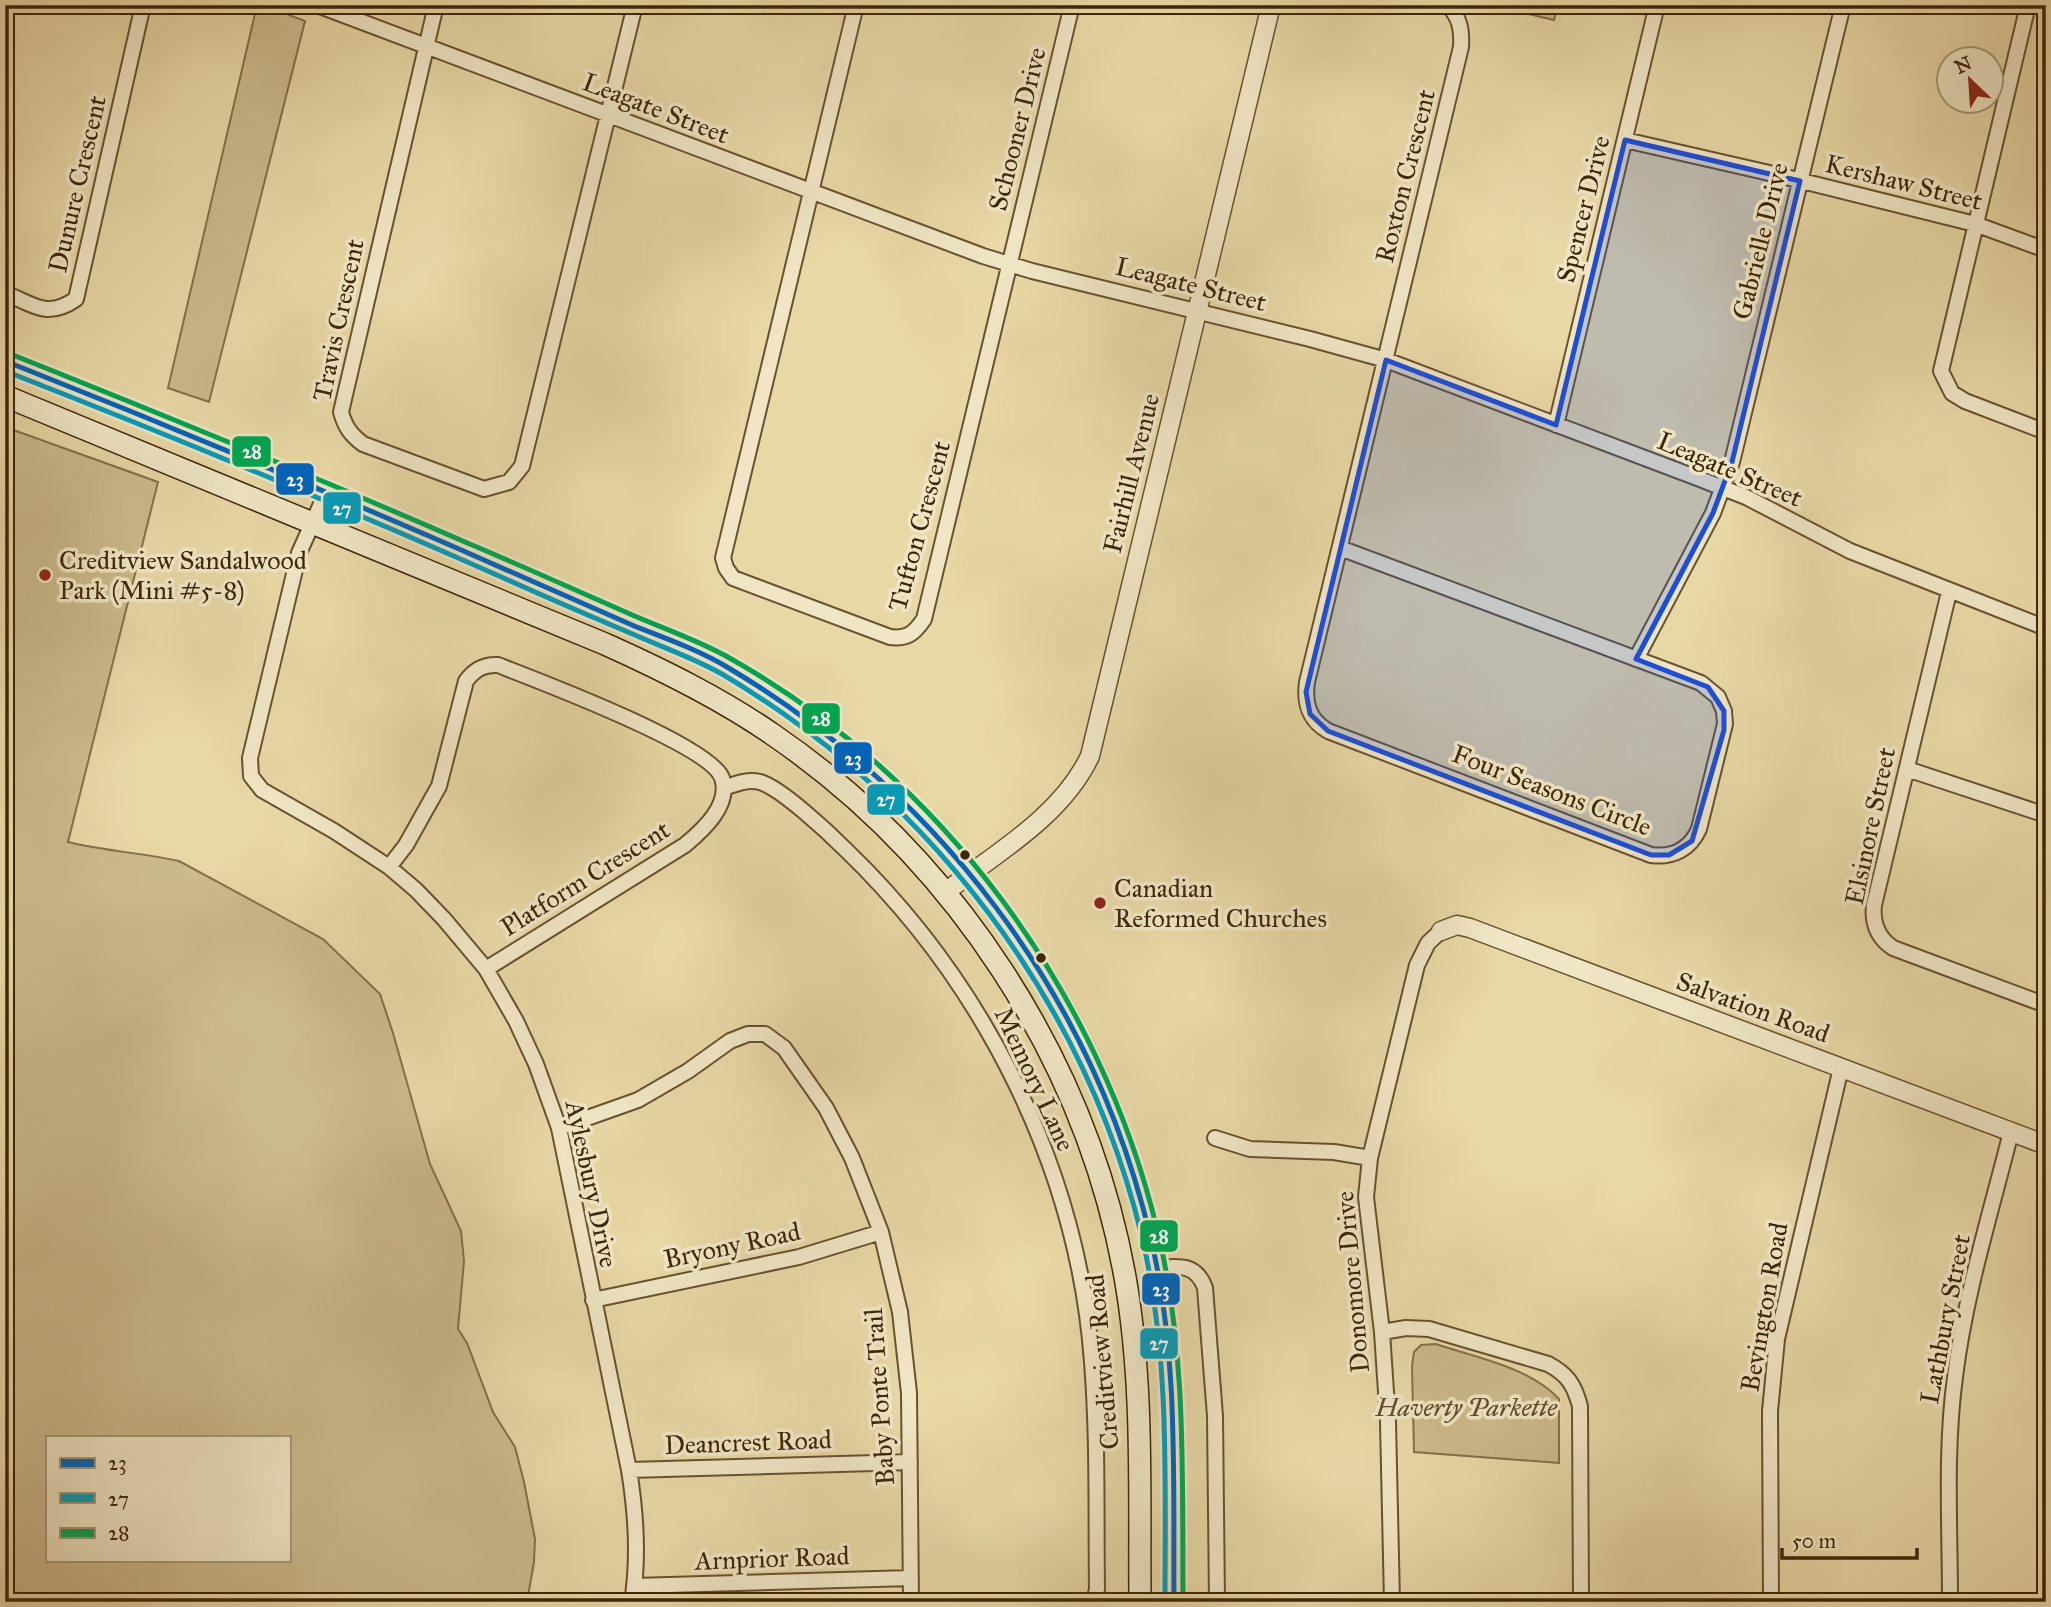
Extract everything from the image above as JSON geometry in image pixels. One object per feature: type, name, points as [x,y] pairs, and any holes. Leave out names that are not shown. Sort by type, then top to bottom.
[{"type":"main road","points":[[5,361],[528,577],[698,651],[786,704],[866,765],[934,831],[1004,913],[1040,969],[1085,1050],[1106,1097],[1130,1164],[1157,1268],[1167,1337],[1171,1383],[1174,1602]]},
{"type":"main road","name":"Creditview Road","points":[[5,396],[606,644],[670,673],[775,736],[828,776],[917,860],[975,930],[1040,1035],[1082,1126],[1108,1206],[1124,1274],[1134,1344],[1138,1415],[1140,1602]]},
{"type":"street","name":"Dunure Crescent","points":[[5,293],[48,311],[64,308],[76,299],[143,5]]},
{"type":"street","name":"Leagate Street","points":[[317,5],[811,193],[1009,264],[1385,360],[1722,488],[1850,551],[2046,628]]},
{"type":"street","name":"Travis Crescent","points":[[436,5],[341,412],[351,435],[363,444],[484,489],[509,482],[522,466],[635,5]]},
{"type":"street","name":"Tufton Crescent","points":[[856,5],[723,558],[733,578],[890,638],[904,639],[915,632],[924,619],[1009,264]]},
{"type":"street","name":"Schooner Drive","points":[[1009,264],[1072,5]]},
{"type":"street","name":"Fairhill Avenue","points":[[944,893],[1054,806],[1079,778],[1090,756],[1271,5]]},
{"type":"street","name":"Roxton Crescent","points":[[1385,360],[1461,47],[1462,33],[1458,18],[1448,5]]},
{"type":"street","name":"Spencer Drive","points":[[1556,425],[1657,5]]},
{"type":"street","name":"Gabrielle Drive","points":[[1636,659],[1713,513],[1735,450],[1843,5]]},
{"type":"street","points":[[2028,5],[1941,371],[1952,393],[1965,401],[2046,432]]},
{"type":"street","name":"Kershaw Street","points":[[1625,140],[1975,224],[2046,250]]},
{"type":"street","name":"Four Seasons Circle","points":[[1340,548],[1708,687],[1718,697],[1725,717],[1724,730],[1699,829],[1686,848],[1663,856],[1651,855],[1328,732],[1318,724],[1307,707],[1306,692],[1340,548],[1385,360]]},
{"type":"street","name":"Aylesbury Drive","points":[[326,493],[296,565],[250,758],[251,776],[262,790],[334,831],[389,867],[444,919],[486,969],[532,1055],[559,1128],[629,1470],[633,1495],[635,1586],[632,1602]]},
{"type":"street","name":"Elsinore Street","points":[[1950,592],[1874,905],[1874,921],[1881,937],[1894,948],[2046,1005]]},
{"type":"street","points":[[389,867],[406,845],[439,786],[466,681],[473,672],[491,664],[590,701],[661,735],[714,767],[722,776],[724,788]]},
{"type":"street","points":[[1907,769],[2046,815]]},
{"type":"street","name":"Memory Lane","points":[[724,788],[749,780],[770,786],[861,864],[921,932],[971,1002],[1006,1063],[1027,1107],[1056,1183],[1073,1245],[1091,1348],[1095,1411],[1097,1590],[1094,1602]]},
{"type":"street","name":"Platform Crescent","points":[[486,969],[685,845],[720,807],[724,788]]},
{"type":"street","name":"Salvation Road","points":[[1441,931],[1457,925],[1470,928],[2046,1145]]},
{"type":"street","name":"Donomore Drive","points":[[1392,1602],[1388,1422],[1382,1332],[1366,1197],[1370,1158],[1417,965],[1428,943],[1441,931]]},
{"type":"street","name":"Baby Ponte Trail","points":[[559,1128],[638,1100],[688,1071],[730,1041],[748,1034],[765,1034],[783,1048],[826,1108],[852,1158],[881,1232],[900,1312],[909,1393],[911,1602]]},
{"type":"street","name":"Bevington Road","points":[[1771,1602],[1770,1411],[1777,1339],[1841,1068]]},
{"type":"street","name":"Lathbury Street","points":[[1950,1602],[1949,1454],[1955,1376],[1963,1330],[2011,1132]]},
{"type":"street","points":[[1215,1138],[1250,1149],[1334,1152],[1370,1158]]},
{"type":"street","name":"Bryony Road","points":[[593,1300],[791,1259],[881,1232]]},
{"type":"street","points":[[1157,1268],[1182,1266],[1193,1269],[1205,1287],[1215,1416],[1217,1602]]},
{"type":"street","points":[[1382,1332],[1406,1328],[1429,1329],[1548,1364],[1563,1372],[1574,1385],[1580,1406],[1581,1602]]},
{"type":"street","name":"Deancrest Road","points":[[629,1470],[910,1462]]},
{"type":"street","name":"Arnprior Road","points":[[635,1586],[911,1578]]},
{"type":"highlighted area","points":[[1625,140],[1800,181],[1732,462],[1713,513],[1636,659],[1708,687],[1724,711],[1724,730],[1692,841],[1669,855],[1651,855],[1328,731],[1310,714],[1306,692],[1386,360],[1556,425]]},
{"type":"green space","points":[[257,5],[305,21],[209,402],[168,388]]},
{"type":"green space","points":[[1489,5],[1558,5],[1554,20]]},
{"type":"green space","points":[[5,427],[158,482],[68,842],[179,861],[323,939],[380,994],[430,1164],[461,1231],[464,1261],[458,1329],[467,1343],[493,1412],[515,1447],[524,1482],[535,1539],[527,1602],[5,1602]]},
{"type":"green space","name":"Haverty Parkette","points":[[1436,1344],[1518,1371],[1547,1388],[1559,1399],[1559,1463],[1414,1452],[1414,1352],[1421,1345]]},
{"type":"transit line","name":"28","points":[[8,353],[351,493],[726,656],[804,705],[877,763],[943,828],[1002,900],[1053,977],[1097,1058],[1132,1144],[1158,1233],[1174,1324],[1181,1416],[1183,1602]]},
{"type":"transit line","name":"23","points":[[5,361],[346,501],[716,661],[804,718],[874,775],[939,839],[996,908],[1047,983],[1089,1062],[1124,1147],[1150,1235],[1166,1325],[1174,1464],[1174,1602]]},
{"type":"transit line","name":"27","points":[[5,371],[344,509],[711,668],[798,724],[868,781],[932,844],[989,914],[1039,988],[1082,1067],[1116,1150],[1142,1237],[1151,1282],[1162,1373],[1165,1602]]},
{"type":"place","name":"Creditview Sandalwood Park (Mini #5-8)","points":[[45,575]]},
{"type":"place","name":"Canadian Reformed Churches","points":[[1100,903]]}]
